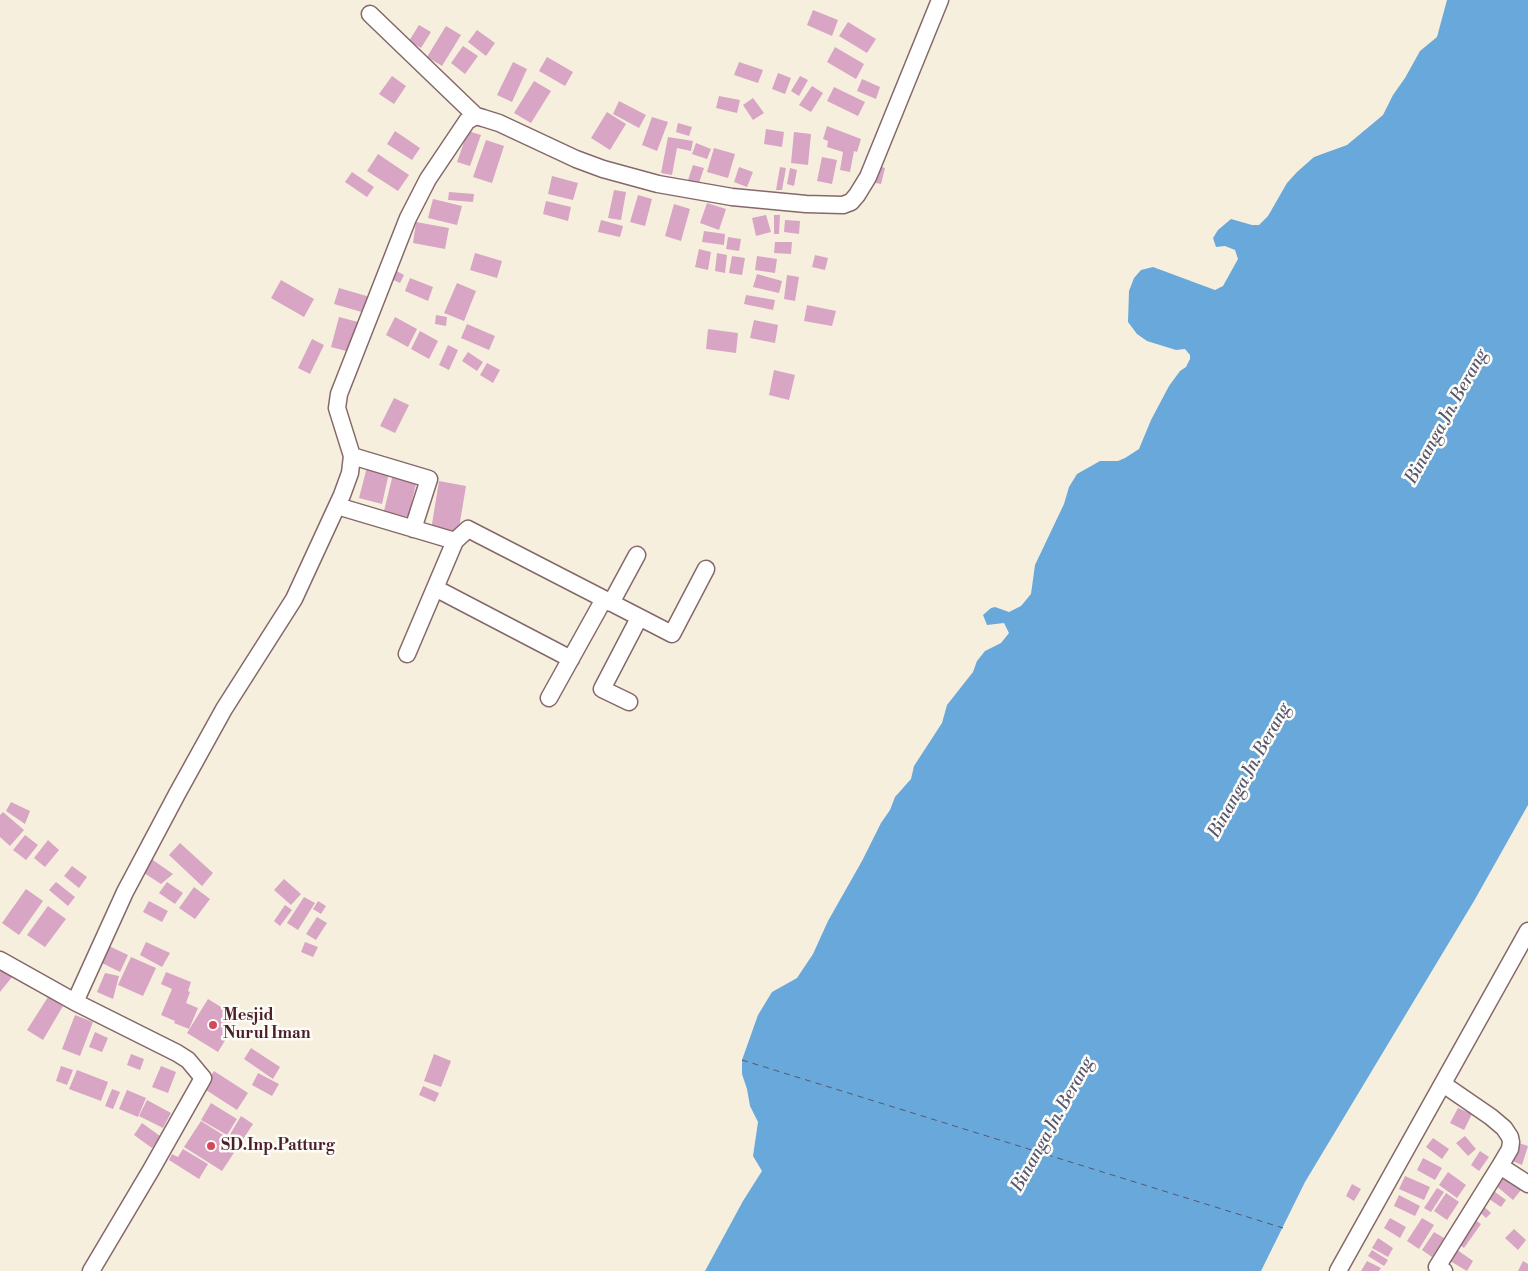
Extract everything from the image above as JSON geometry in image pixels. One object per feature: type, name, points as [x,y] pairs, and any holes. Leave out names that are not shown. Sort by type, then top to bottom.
[{"type":"street","points":[[370,14],[476,116],[499,123],[576,159],[603,169],[658,184],[732,197],[806,204],[843,205],[851,202],[858,195],[868,178],[940,0]]},
{"type":"street","points":[[75,1002],[125,892],[233,692],[294,598],[337,506],[350,473],[352,456],[337,408],[339,394],[408,218],[428,179],[460,130],[476,116]]},
{"type":"street","points":[[352,456],[429,479],[413,528]]},
{"type":"street","points":[[337,506],[455,541]]},
{"type":"street","points":[[407,654],[455,541],[468,530],[672,634],[706,569]]},
{"type":"street","points":[[549,698],[570,660],[637,555]]},
{"type":"street","points":[[435,588],[570,660]]},
{"type":"street","points":[[629,702],[602,689],[639,618]]},
{"type":"street","points":[[1338,1271],[1528,931]]},
{"type":"street","points":[[0,960],[75,1002],[177,1053],[188,1060],[203,1078],[91,1271]]},
{"type":"street","points":[[1444,1084],[1491,1117],[1510,1137],[1510,1149],[1436,1267],[1444,1271]]},
{"type":"street","points":[[1500,1166],[1528,1184]]},
{"type":"water","name":"Binanga Jn. Berang","points":[[1447,0],[1528,0],[1528,805],[1474,901],[1305,1182],[1261,1271],[705,1271],[743,1201],[762,1171],[753,1156],[758,1122],[750,1106],[742,1074],[742,1060],[758,1015],[772,992],[797,978],[813,954],[828,921],[881,823],[890,810],[895,797],[911,779],[914,766],[942,723],[947,705],[973,672],[977,661],[985,651],[1001,643],[1009,633],[1004,623],[987,625],[983,615],[995,607],[1009,612],[1021,606],[1031,594],[1035,565],[1064,504],[1069,487],[1077,474],[1100,461],[1118,461],[1139,449],[1151,420],[1169,386],[1180,371],[1186,367],[1190,359],[1190,355],[1185,349],[1176,350],[1147,341],[1137,334],[1128,322],[1129,291],[1134,278],[1141,270],[1153,267],[1215,290],[1223,286],[1238,259],[1235,250],[1225,246],[1216,247],[1213,238],[1218,230],[1231,219],[1259,225],[1268,216],[1287,183],[1297,172],[1314,157],[1347,145],[1383,115],[1420,51],[1437,37]]},
{"type":"building","points":[[813,10],[838,20],[832,36],[807,25]]},
{"type":"building","points":[[848,22],[876,39],[867,53],[839,36]]},
{"type":"building","points":[[419,25],[431,32],[421,48],[409,41]]},
{"type":"building","points":[[446,26],[461,35],[442,66],[427,57]]},
{"type":"building","points":[[477,30],[495,43],[486,56],[468,42]]},
{"type":"building","points":[[463,46],[478,56],[465,74],[451,63]]},
{"type":"building","points":[[835,47],[864,64],[856,79],[827,62]]},
{"type":"building","points":[[547,57],[573,72],[565,86],[539,71]]},
{"type":"building","points":[[513,62],[527,69],[512,102],[497,95]]},
{"type":"building","points":[[739,62],[763,70],[758,83],[734,75]]},
{"type":"building","points":[[778,73],[791,78],[785,94],[772,89]]},
{"type":"building","points":[[392,76],[406,86],[394,104],[379,94]]},
{"type":"building","points":[[800,76],[808,80],[799,96],[791,91]]},
{"type":"building","points":[[862,79],[880,87],[876,99],[857,91]]},
{"type":"building","points":[[534,81],[551,91],[531,123],[514,113]]},
{"type":"building","points":[[812,86],[823,93],[811,112],[799,105]]},
{"type":"building","points":[[834,87],[865,102],[858,116],[827,101]]},
{"type":"building","points":[[719,96],[740,100],[737,113],[716,108]]},
{"type":"building","points":[[753,98],[764,113],[753,120],[743,105]]},
{"type":"building","points":[[619,101],[646,115],[639,128],[613,114]]},
{"type":"building","points":[[607,112],[626,124],[610,150],[591,138]]},
{"type":"building","points":[[652,117],[668,122],[657,151],[642,145]]},
{"type":"building","points":[[678,123],[692,127],[689,136],[676,132]]},
{"type":"building","points":[[827,126],[861,139],[857,152],[854,151],[850,172],[840,170],[843,152],[827,147],[828,141],[823,139]]},
{"type":"building","points":[[766,129],[784,132],[782,147],[764,144]]},
{"type":"building","points":[[395,131],[420,148],[412,160],[387,144]]},
{"type":"building","points":[[468,131],[481,135],[470,166],[457,162]]},
{"type":"building","points":[[794,132],[811,134],[808,165],[791,163]]},
{"type":"building","points":[[668,137],[693,141],[691,151],[677,148],[672,175],[661,173]]},
{"type":"building","points":[[486,140],[504,146],[492,183],[473,177]]},
{"type":"building","points":[[696,143],[711,149],[707,159],[692,154]]},
{"type":"building","points":[[714,148],[735,154],[728,178],[707,172]]},
{"type":"building","points":[[378,154],[409,175],[398,191],[367,171]]},
{"type":"building","points":[[822,157],[837,160],[832,184],[817,181]]},
{"type":"building","points":[[693,165],[704,168],[699,183],[688,180]]},
{"type":"building","points":[[875,165],[885,168],[881,184],[871,182]]},
{"type":"building","points":[[739,167],[753,172],[747,187],[734,182]]},
{"type":"building","points":[[780,167],[786,168],[782,190],[776,190]]},
{"type":"building","points":[[790,168],[797,170],[794,186],[787,184]]},
{"type":"building","points":[[352,172],[374,187],[367,197],[345,182]]},
{"type":"building","points":[[552,176],[578,183],[573,200],[548,194]]},
{"type":"building","points":[[614,190],[626,192],[621,220],[608,218]]},
{"type":"building","points":[[449,192],[474,194],[473,202],[448,200]]},
{"type":"building","points":[[638,195],[652,199],[645,226],[630,222]]},
{"type":"building","points":[[433,199],[462,206],[457,225],[428,218]]},
{"type":"building","points":[[546,201],[571,207],[568,221],[543,214]]},
{"type":"building","points":[[707,203],[726,209],[719,230],[700,223]]},
{"type":"building","points":[[674,204],[690,209],[681,241],[665,236]]},
{"type":"building","points":[[766,215],[771,232],[756,236],[752,218]]},
{"type":"building","points":[[774,215],[780,215],[779,234],[774,234]]},
{"type":"building","points":[[601,220],[623,226],[620,237],[598,232]]},
{"type":"building","points":[[785,220],[800,221],[799,234],[784,232]]},
{"type":"building","points":[[416,222],[449,228],[445,249],[413,243]]},
{"type":"building","points":[[704,231],[725,234],[724,245],[702,242]]},
{"type":"building","points":[[728,237],[741,239],[739,251],[726,249]]},
{"type":"building","points":[[775,242],[792,242],[791,254],[774,253]]},
{"type":"building","points":[[699,249],[711,252],[708,270],[695,267]]},
{"type":"building","points":[[475,253],[502,261],[497,278],[470,270]]},
{"type":"building","points":[[717,253],[727,255],[725,273],[715,271]]},
{"type":"building","points":[[815,255],[828,258],[825,270],[812,267]]},
{"type":"building","points":[[732,256],[745,258],[742,275],[729,273]]},
{"type":"building","points":[[757,256],[777,259],[775,273],[755,270]]},
{"type":"building","points":[[393,269],[404,275],[400,283],[389,278]]},
{"type":"building","points":[[757,274],[782,281],[779,293],[753,287]]},
{"type":"building","points":[[787,275],[799,277],[795,301],[784,299]]},
{"type":"building","points":[[410,278],[433,287],[428,301],[405,291]]},
{"type":"building","points":[[281,280],[314,299],[304,317],[271,298]]},
{"type":"building","points":[[457,283],[476,291],[464,321],[444,313]]},
{"type":"building","points":[[339,288],[370,297],[365,313],[334,304]]},
{"type":"building","points":[[746,295],[775,300],[773,310],[744,304]]},
{"type":"building","points":[[807,305],[836,311],[832,326],[804,321]]},
{"type":"building","points":[[436,315],[447,317],[446,326],[435,324]]},
{"type":"building","points":[[339,317],[358,322],[350,352],[331,347]]},
{"type":"building","points":[[395,317],[417,329],[408,347],[386,335]]},
{"type":"building","points":[[754,320],[778,325],[775,343],[750,338]]},
{"type":"building","points":[[467,324],[495,336],[489,350],[461,338]]},
{"type":"building","points":[[708,329],[738,333],[736,353],[706,349]]},
{"type":"building","points":[[420,331],[438,341],[429,359],[411,349]]},
{"type":"building","points":[[312,339],[324,345],[310,374],[298,368]]},
{"type":"building","points":[[448,345],[458,350],[449,370],[439,365]]},
{"type":"building","points":[[468,352],[483,362],[477,371],[462,361]]},
{"type":"building","points":[[487,363],[500,370],[493,383],[480,375]]},
{"type":"building","points":[[774,370],[795,375],[789,400],[769,395]]},
{"type":"building","points":[[394,398],[409,405],[395,433],[380,426]]},
{"type":"building","points":[[367,467],[389,473],[382,504],[359,498]]},
{"type":"building","points":[[393,474],[417,480],[408,517],[384,511]]},
{"type":"building","points":[[439,481],[466,486],[458,534],[431,530]]},
{"type":"building","points":[[11,802],[30,811],[25,824],[6,811]]},
{"type":"building","points":[[3,812],[24,830],[10,846],[0,837],[0,815]]},
{"type":"building","points":[[25,835],[38,845],[26,860],[13,850]]},
{"type":"building","points":[[48,840],[59,850],[45,867],[34,858]]},
{"type":"building","points":[[180,843],[213,873],[202,886],[169,855]]},
{"type":"building","points":[[150,858],[173,874],[161,884],[144,873]]},
{"type":"building","points":[[72,866],[87,877],[79,888],[64,876]]},
{"type":"building","points":[[284,879],[301,894],[291,905],[274,890]]},
{"type":"building","points":[[56,882],[75,897],[68,906],[49,890]]},
{"type":"building","points":[[167,882],[183,893],[175,904],[159,893]]},
{"type":"building","points":[[194,887],[210,899],[195,919],[179,908]]},
{"type":"building","points":[[26,889],[43,901],[19,935],[2,923]]},
{"type":"building","points":[[304,897],[315,903],[298,930],[287,923]]},
{"type":"building","points":[[149,901],[168,911],[162,922],[143,912]]},
{"type":"building","points":[[318,901],[326,906],[321,914],[313,909]]},
{"type":"building","points":[[285,905],[292,910],[280,926],[274,921]]},
{"type":"building","points":[[48,906],[66,919],[45,947],[27,935]]},
{"type":"building","points":[[317,917],[327,923],[316,940],[306,934]]},
{"type":"building","points":[[146,942],[170,953],[162,967],[140,955]]},
{"type":"building","points":[[305,942],[318,947],[313,957],[301,952]]},
{"type":"building","points":[[109,946],[128,955],[120,972],[102,963]]},
{"type":"building","points":[[131,957],[156,968],[143,996],[118,985]]},
{"type":"building","points":[[0,968],[12,977],[0,992]]},
{"type":"building","points":[[166,972],[191,982],[186,1003],[198,1008],[189,1029],[161,1015],[172,989],[161,984]]},
{"type":"building","points":[[105,973],[119,976],[113,999],[97,992]]},
{"type":"building","points":[[48,997],[63,1006],[43,1040],[27,1030]]},
{"type":"building","name":"Mesjid Nurul Iman","points":[[208,999],[239,1018],[218,1052],[187,1033]]},
{"type":"building","points":[[75,1015],[93,1022],[80,1056],[62,1049]]},
{"type":"building","points":[[95,1032],[108,1038],[102,1052],[89,1047]]},
{"type":"building","points":[[251,1048],[280,1067],[273,1079],[244,1059]]},
{"type":"building","points":[[131,1054],[144,1059],[140,1070],[127,1065]]},
{"type":"building","points":[[434,1054],[451,1061],[441,1087],[424,1081]]},
{"type":"building","points":[[61,1066],[73,1070],[67,1085],[56,1081]]},
{"type":"building","points":[[161,1066],[176,1072],[168,1093],[152,1087]]},
{"type":"building","points":[[77,1070],[108,1082],[101,1101],[69,1089]]},
{"type":"building","points":[[214,1071],[248,1093],[237,1110],[203,1088]]},
{"type":"building","points":[[258,1073],[279,1084],[272,1096],[252,1085]]},
{"type":"building","points":[[423,1086],[439,1093],[435,1102],[419,1095]]},
{"type":"building","points":[[112,1089],[120,1092],[113,1109],[105,1106]]},
{"type":"building","points":[[127,1090],[146,1098],[138,1117],[119,1109]]},
{"type":"building","points":[[147,1100],[171,1113],[163,1128],[139,1116]]},
{"type":"building","name":"SD.Inp.Patturg","points":[[211,1103],[237,1119],[227,1135],[201,1120]]},
{"type":"building","points":[[1458,1108],[1472,1114],[1464,1130],[1450,1123]]},
{"type":"building","points":[[241,1116],[253,1124],[240,1144],[229,1136]]},
{"type":"building","name":"SD.Inp.Patturg","points":[[201,1121],[239,1145],[222,1171],[184,1147]]},
{"type":"building","points":[[142,1123],[160,1136],[152,1148],[134,1135]]},
{"type":"building","points":[[1465,1136],[1476,1149],[1468,1156],[1456,1143]]},
{"type":"building","points":[[1433,1138],[1449,1149],[1442,1159],[1426,1147]]},
{"type":"building","points":[[1519,1143],[1528,1146],[1522,1165],[1512,1161]]},
{"type":"building","points":[[183,1149],[208,1164],[199,1179],[169,1160],[172,1154],[178,1157]]},
{"type":"building","points":[[1480,1151],[1489,1157],[1479,1171],[1471,1165]]},
{"type":"building","points":[[1423,1158],[1442,1168],[1435,1180],[1417,1170]]},
{"type":"building","points":[[1448,1172],[1466,1185],[1457,1198],[1439,1185]]},
{"type":"building","points":[[1405,1176],[1430,1187],[1424,1200],[1399,1189]]},
{"type":"building","points":[[1503,1176],[1521,1190],[1513,1200],[1495,1185]]},
{"type":"building","points":[[1352,1184],[1361,1189],[1354,1201],[1346,1196]]},
{"type":"building","points":[[1437,1188],[1444,1192],[1431,1212],[1424,1208]]},
{"type":"building","points":[[1491,1189],[1506,1200],[1501,1207],[1486,1197]]},
{"type":"building","points":[[1446,1193],[1459,1202],[1447,1220],[1434,1211]]},
{"type":"building","points":[[1399,1195],[1420,1206],[1415,1216],[1394,1206]]},
{"type":"building","points":[[1479,1202],[1491,1213],[1486,1218],[1474,1207]]},
{"type":"building","points":[[1471,1217],[1481,1224],[1464,1248],[1454,1241]]},
{"type":"building","points":[[1390,1218],[1406,1227],[1400,1238],[1384,1228]]},
{"type":"building","points":[[1422,1218],[1434,1225],[1419,1249],[1407,1241]]},
{"type":"building","points":[[1514,1229],[1526,1240],[1518,1250],[1505,1238]]},
{"type":"building","points":[[1434,1232],[1444,1238],[1432,1257],[1422,1250]]},
{"type":"building","points":[[1378,1238],[1393,1248],[1388,1257],[1372,1248]]},
{"type":"building","points":[[1453,1247],[1473,1261],[1467,1271],[1445,1258]]},
{"type":"building","points":[[1372,1250],[1388,1260],[1384,1266],[1368,1256]]},
{"type":"building","points":[[1367,1261],[1381,1268],[1379,1271],[1361,1271]]},
{"type":"building","points":[[1523,1261],[1528,1264],[1528,1271],[1518,1271]]},
{"type":"ferry route","points":[[742,1060],[1283,1228]]},
{"type":"place","name":"Mesjid Nurul Iman","points":[[213,1025]]},
{"type":"place","name":"SD.Inp.Patturg","points":[[211,1146]]}]
